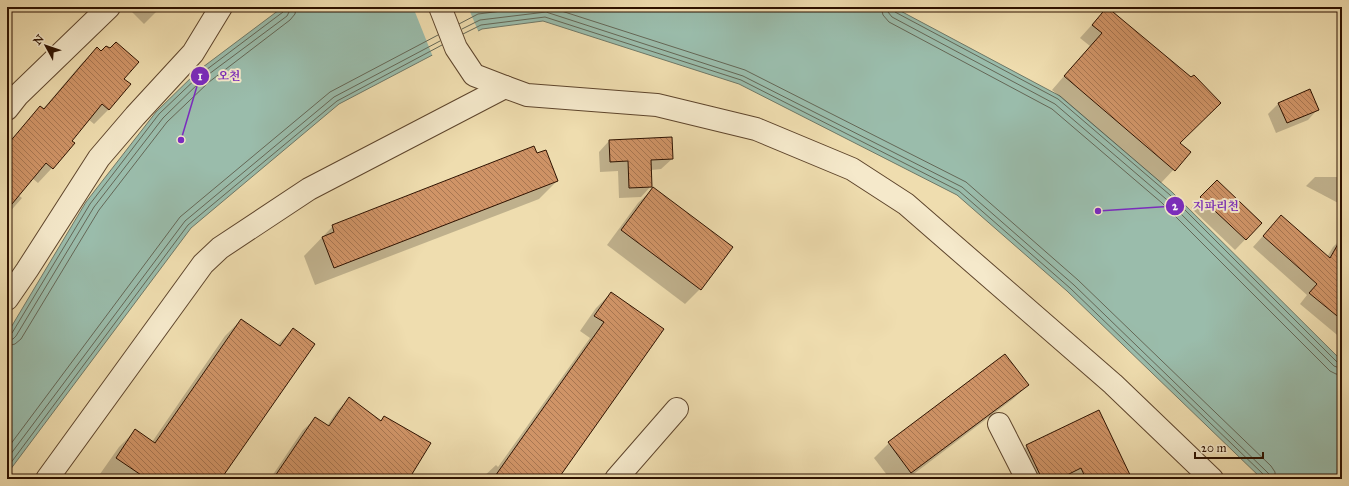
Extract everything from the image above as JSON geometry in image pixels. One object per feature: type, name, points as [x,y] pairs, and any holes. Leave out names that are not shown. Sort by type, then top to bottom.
[{"type":"street","points":[[10,97],[109,7]]},
{"type":"street","points":[[7,299],[99,158],[193,52],[221,7]]},
{"type":"street","points":[[440,7],[456,48],[474,75],[528,96],[657,105],[756,129],[852,169],[906,204],[1113,384],[1212,479]]},
{"type":"street","points":[[47,479],[203,264],[220,248],[309,189],[505,87]]},
{"type":"street","points":[[616,479],[677,409]]},
{"type":"street","points":[[999,424],[1027,479]]},
{"type":"water","points":[[283,7],[893,7],[1060,96],[1172,192],[1342,361],[1342,479],[1262,479],[1067,291],[957,195],[739,84],[543,21],[482,29],[339,104],[191,228],[7,474],[7,334],[86,202],[156,112],[199,70]]},
{"type":"pier","points":[[413,7],[468,7],[479,33],[433,57]]},
{"type":"building","points":[[1107,7],[1191,77],[1194,75],[1221,103],[1180,143],[1191,152],[1175,171],[1064,76],[1102,33],[1092,25]]},
{"type":"building","points":[[116,42],[139,62],[124,79],[131,84],[109,110],[102,104],[72,141],[75,143],[53,169],[46,163],[7,210],[7,162],[11,158],[7,155],[12,148],[8,144],[40,106],[44,109],[97,47],[101,51],[106,46],[110,48]]},
{"type":"building","points":[[1310,89],[1319,110],[1287,123],[1278,103]]},
{"type":"building","points":[[672,137],[673,159],[651,160],[652,187],[629,188],[628,161],[610,162],[609,140]]},
{"type":"building","points":[[534,146],[537,153],[546,150],[558,181],[334,268],[322,237],[334,232],[332,225]]},
{"type":"building","points":[[1217,180],[1262,223],[1246,240],[1200,197]]},
{"type":"building","points":[[653,187],[733,247],[701,290],[621,230]]},
{"type":"building","points":[[1281,215],[1330,258],[1342,237],[1342,320],[1309,293],[1317,284],[1263,236]]},
{"type":"building","points":[[611,292],[664,329],[558,479],[493,479],[604,322],[594,316]]},
{"type":"building","points":[[241,319],[280,346],[293,328],[315,344],[221,479],[147,479],[116,458],[135,429],[155,443]]},
{"type":"building","points":[[1005,354],[1029,385],[911,473],[888,442]]},
{"type":"building","points":[[349,397],[381,421],[384,416],[431,443],[409,479],[273,479],[315,417],[329,426]]},
{"type":"building","points":[[1099,410],[1132,479],[1086,479],[1081,468],[1059,479],[1042,479],[1026,445]]},
{"type":"place","name":"오천","points":[[181,140]]},
{"type":"place","name":"지파리천","points":[[1098,211]]}]
